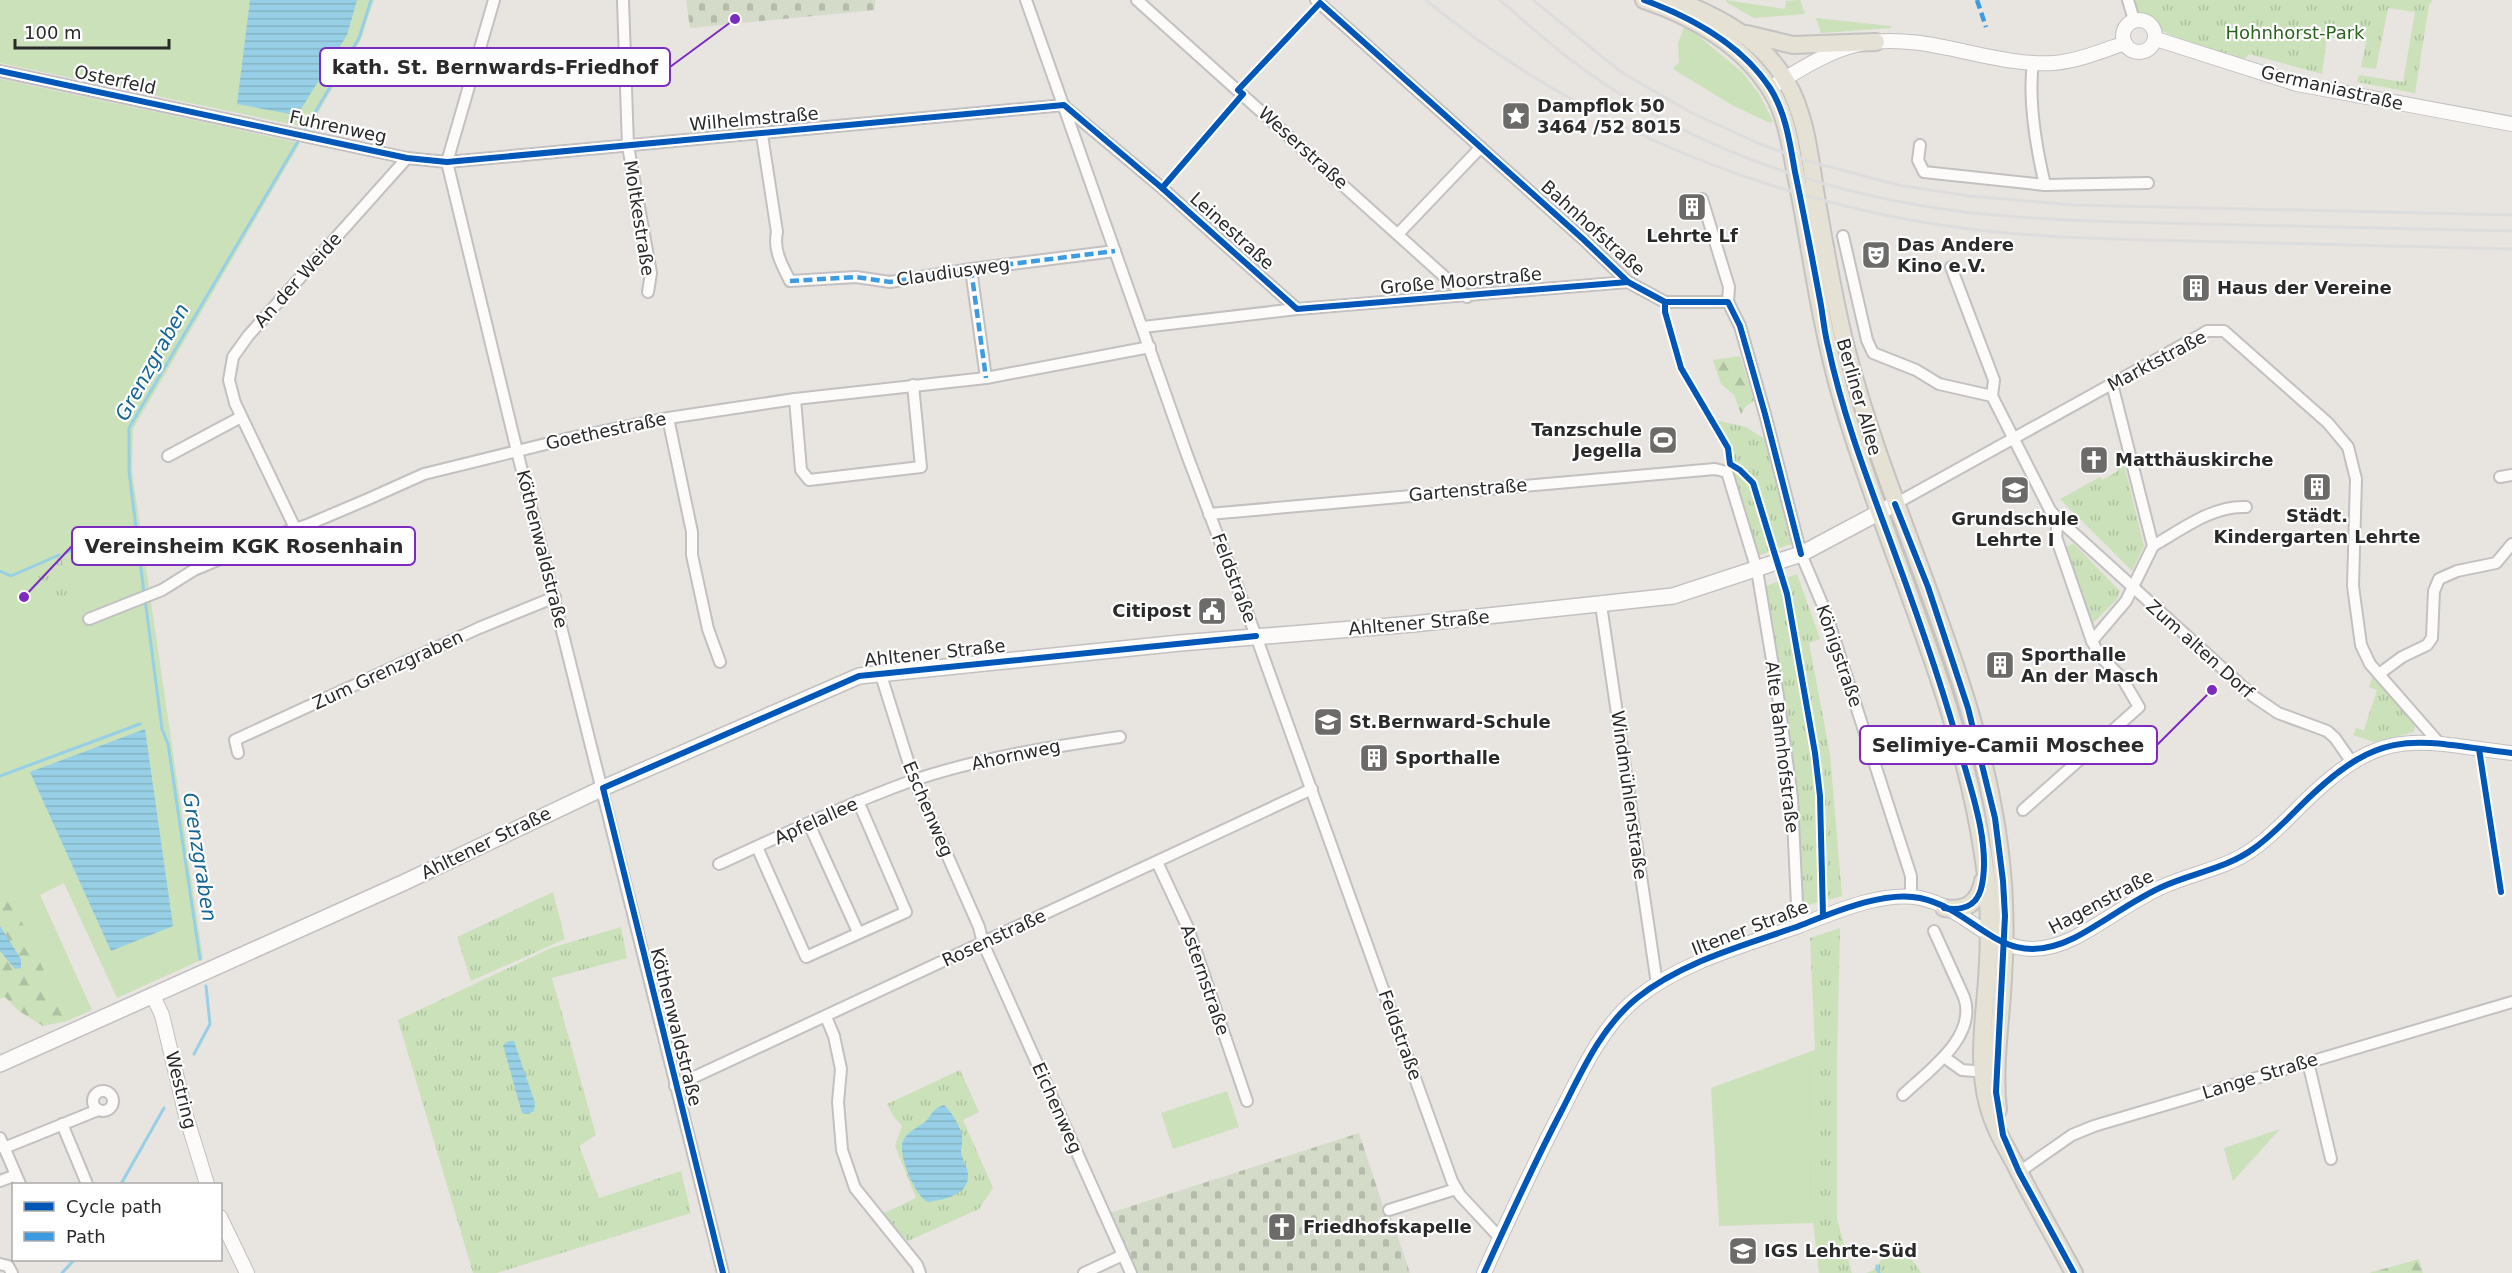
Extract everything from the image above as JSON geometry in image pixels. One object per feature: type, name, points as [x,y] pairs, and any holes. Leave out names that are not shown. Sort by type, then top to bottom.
[{"type":"main road","name":"Berliner Allee","points":[[1644,0],[1687,18],[1727,43],[1749,62],[1770,88],[1781,110],[1827,345],[1840,393],[1950,714],[1974,803],[1997,940]]},
{"type":"main road","points":[[1676,0],[1736,28],[1765,39],[1793,45],[1876,42]]},
{"type":"main road","name":"Berliner Allee","points":[[1736,28],[1762,52],[1785,79],[1797,105],[1807,140],[1844,341],[1895,504],[1951,656],[1986,777],[2003,881],[1997,940]]},
{"type":"main road","name":"Marktstraße","points":[[1801,554],[1895,504]]},
{"type":"main road","name":"Ahltener Straße","points":[[0,1064],[405,882],[603,788],[859,675],[1256,636],[1413,624],[1673,596],[1801,554]]},
{"type":"main road","points":[[1944,908],[1954,910],[1966,908],[1976,900],[1981,890],[1984,859]]},
{"type":"main road","points":[[1997,940],[1988,1106],[2000,1135],[2074,1273]]},
{"type":"street","name":"Köthenwaldstraße","points":[[494,0],[447,162],[723,1273]]},
{"type":"street","name":"Moltkestraße","points":[[623,0],[628,146],[651,273],[648,292]]},
{"type":"street","name":"Feldstraße","points":[[1026,0],[1209,514],[1312,789],[1456,1189],[1500,1238]]},
{"type":"street","name":"Weserstraße","points":[[1137,0],[1467,297]]},
{"type":"street","name":"Bahnhofstraße","points":[[1316,0],[1628,282],[1665,302],[1728,302]]},
{"type":"street","points":[[2128,0],[2134,20]]},
{"type":"street","points":[[2134,20],[2149,22],[2154,27],[2156,39],[2151,47],[2142,52],[2132,51],[2125,44],[2123,31],[2134,20]]},
{"type":"street","name":"Germaniastraße","points":[[2156,39],[2297,84],[2512,124]]},
{"type":"street","points":[[1770,88],[1838,51],[1876,42],[1908,42],[2032,62],[2069,61],[2125,44]]},
{"type":"street","points":[[2032,62],[2031,100],[2045,185]]},
{"type":"street","name":"Osterfeld","points":[[0,71],[223,118]]},
{"type":"street","name":"Wilhelmstraße","points":[[447,162],[762,135],[1064,105]]},
{"type":"street","name":"Leinestraße","points":[[1064,105],[1162,188],[1297,309]]},
{"type":"street","name":"Fuhrenweg","points":[[223,118],[407,158],[447,162]]},
{"type":"street","name":"Claudiusweg","points":[[762,135],[777,232],[776,248],[790,281],[856,277],[890,282],[971,268],[1116,251]]},
{"type":"street","points":[[1920,145],[1918,160],[1924,172],[2045,185],[2148,183]]},
{"type":"street","points":[[1398,234],[1481,147]]},
{"type":"street","name":"An der Weide","points":[[295,528],[235,403],[230,380],[233,357],[248,336],[407,158]]},
{"type":"street","points":[[1702,199],[1729,287],[1728,302],[1740,326],[1765,414],[1801,554]]},
{"type":"street","points":[[1843,236],[1867,340],[1873,353],[1916,370],[1940,384],[1992,396]]},
{"type":"street","points":[[1951,267],[1994,380],[1992,396],[2050,510],[2058,519],[2056,537],[2092,641],[2100,656],[2122,678],[2139,707],[2023,810]]},
{"type":"street","points":[[971,268],[986,378]]},
{"type":"street","name":"Große Moorstraße","points":[[1143,327],[1297,309],[1467,297],[1628,282]]},
{"type":"street","name":"Marktstraße","points":[[1895,504],[2207,332],[2224,331],[2328,423],[2348,447],[2356,478],[2353,586],[2361,645],[2370,664],[2440,744]]},
{"type":"street","name":"Goethestraße","points":[[89,619],[162,590],[194,570],[357,505],[424,474],[668,418],[795,399],[986,378],[1150,347]]},
{"type":"street","points":[[2112,384],[2153,546]]},
{"type":"street","points":[[795,399],[801,470],[809,480],[921,467],[913,385]]},
{"type":"street","points":[[168,456],[242,417]]},
{"type":"street","points":[[668,418],[692,532],[692,555],[708,629],[720,662]]},
{"type":"street","name":"Gartenstraße","points":[[1209,514],[1715,469],[1727,472]]},
{"type":"street","name":"Alte Bahnhofstraße","points":[[1727,472],[1757,570],[1792,798],[1798,926]]},
{"type":"street","points":[[2500,477],[2512,475]]},
{"type":"street","points":[[2092,641],[2126,601],[2153,546],[2220,509],[2233,506],[2246,507]]},
{"type":"street","name":"Zum alten Dorf","points":[[2058,519],[2253,696],[2278,712],[2327,731],[2335,738],[2351,761]]},
{"type":"street","points":[[2379,674],[2402,657],[2427,645],[2432,638],[2434,591],[2439,579],[2457,571],[2496,563],[2512,544]]},
{"type":"street","name":"Königstraße","points":[[1801,554],[1826,613],[1911,876],[1911,897]]},
{"type":"street","name":"Zum Grenzgraben","points":[[238,753],[235,740],[479,628],[555,597]]},
{"type":"street","name":"Windmühlenstraße","points":[[1601,605],[1657,984]]},
{"type":"street","name":"Eschenweg","points":[[880,672],[914,780],[979,927],[983,943]]},
{"type":"street","name":"Ahornweg","points":[[914,780],[1027,750],[1120,737]]},
{"type":"street","name":"Hagenstraße","points":[[1997,940],[2031,949],[2059,944],[2160,887],[2224,864],[2251,851],[2276,831],[2334,774],[2365,753],[2392,744],[2412,742],[2512,753]]},
{"type":"street","name":"Apfelallee","points":[[718,864],[858,801],[914,780]]},
{"type":"street","name":"Rosenstraße","points":[[675,1086],[1312,789]]},
{"type":"street","points":[[757,847],[806,957],[906,912],[858,801]]},
{"type":"street","points":[[809,824],[858,932]]},
{"type":"street","name":"Asternstraße","points":[[1157,862],[1188,928],[1247,1101]]},
{"type":"street","name":"Iltener Straße","points":[[1484,1273],[1559,1116],[1605,1034],[1620,1013],[1657,984],[1705,960],[1798,926],[1897,897],[1928,900],[1997,940]]},
{"type":"street","points":[[1903,1095],[1944,1057],[1964,1027],[1967,1004],[1934,930]]},
{"type":"street","name":"Eichenweg","points":[[983,943],[1131,1273]]},
{"type":"street","name":"Westring","points":[[153,996],[162,1015],[186,1116],[206,1183]]},
{"type":"street","name":"Lange Straße","points":[[2016,1166],[2082,1130],[2512,1002]]},
{"type":"street","points":[[826,1017],[834,1036],[841,1069],[838,1102],[842,1150],[855,1188],[917,1265],[920,1273]]},
{"type":"street","points":[[1944,1057],[1962,1070],[1989,1072]]},
{"type":"street","points":[[2308,1062],[2331,1159]]},
{"type":"street","points":[[0,1181],[18,1180],[2,1143],[98,1110]]},
{"type":"street","points":[[62,1124],[86,1183]]},
{"type":"street","points":[[1389,1210],[1456,1189]]},
{"type":"street","points":[[222,1221],[247,1273]]},
{"type":"street","points":[[1084,1273],[1123,1255]]},
{"type":"green space","points":[[0,0],[374,0],[361,39],[309,128],[0,63]]},
{"type":"green space","points":[[686,0],[875,0],[875,10],[690,28]]},
{"type":"green space","points":[[1726,0],[1785,9],[1786,1],[1800,0],[1805,14],[1754,18]]},
{"type":"green space","name":"Hohnhorst-Park","points":[[2133,0],[2433,0],[2429,5],[2415,93],[2357,82],[2359,75],[2403,82],[2415,12],[2388,8],[2376,69],[2361,67],[2366,42],[2327,37],[2322,74],[2249,54],[2244,60],[2193,44],[2162,31],[2154,17],[2135,13]]},
{"type":"green space","points":[[1816,18],[1891,26],[1891,28],[1821,33]]},
{"type":"green space","points":[[1685,25],[1742,72],[1759,94],[1773,121],[1770,123],[1732,105],[1673,69],[1679,62],[1678,43]]},
{"type":"green space","points":[[0,79],[300,143],[133,429],[132,471],[203,959],[117,998],[64,883],[40,895],[92,1010],[67,1021],[0,874]]},
{"type":"green space","points":[[1740,356],[1754,401],[1746,406],[1741,414],[1734,395],[1721,384],[1713,360]]},
{"type":"green space","points":[[1710,419],[1746,427],[1766,440],[1794,543],[1757,556],[1737,481],[1728,468],[1727,449]]},
{"type":"green space","points":[[2124,464],[2144,546],[2132,571],[2060,499],[2100,477],[2102,480],[2118,471],[2116,468]]},
{"type":"green space","points":[[2073,543],[2120,591],[2117,599],[2091,625],[2064,549]]},
{"type":"green space","points":[[61,558],[75,591],[72,596],[49,603],[35,591],[27,573]]},
{"type":"green space","points":[[1797,574],[1820,639],[1809,643],[1830,754],[1842,896],[1801,907],[1795,794],[1766,586]]},
{"type":"green space","points":[[2373,675],[2415,724],[2414,732],[2374,742],[2353,735],[2356,728],[2364,730],[2377,690],[2369,687]]},
{"type":"green space","points":[[0,874],[67,1021],[43,1026],[19,1011],[5,997],[0,999]]},
{"type":"green space","points":[[553,892],[565,939],[471,981],[457,937]]},
{"type":"green space","points":[[621,927],[627,958],[552,978],[596,1135],[579,1146],[599,1198],[681,1171],[691,1213],[497,1273],[473,1273],[398,1020],[551,948]]},
{"type":"green space","points":[[1840,928],[1837,1219],[1852,1273],[1819,1273],[1813,1222],[1815,1050],[1810,938]]},
{"type":"green space","points":[[1815,1050],[1813,1223],[1719,1226],[1711,1088]]},
{"type":"green space","points":[[960,1070],[979,1112],[963,1120],[993,1188],[979,1209],[908,1241],[882,1214],[916,1198],[895,1146],[902,1126],[893,1116],[887,1104]]},
{"type":"green space","points":[[1227,1091],[1239,1127],[1173,1149],[1161,1113]]},
{"type":"green space","points":[[2280,1129],[2233,1181],[2224,1148]]},
{"type":"green space","points":[[1359,1133],[1387,1218],[1391,1217],[1410,1273],[1137,1273],[1110,1213]]},
{"type":"green space","points":[[1906,1251],[1921,1273],[1866,1273],[1874,1270],[1882,1259]]},
{"type":"green space","points":[[2419,1259],[2423,1273],[2369,1273]]},
{"type":"water","points":[[250,0],[357,0],[347,35],[301,109],[294,108],[290,114],[237,104]]},
{"type":"water","points":[[145,729],[173,926],[111,951],[30,772]]},
{"type":"water","points":[[0,926],[21,959],[21,968],[15,969],[0,951]]},
{"type":"water","points":[[514,1041],[535,1103],[534,1111],[528,1114],[522,1113],[503,1045]]},
{"type":"water","points":[[944,1105],[953,1115],[960,1129],[961,1152],[968,1172],[967,1182],[960,1192],[941,1200],[928,1202],[918,1193],[913,1184],[905,1165],[902,1147],[907,1134]]},
{"type":"waterway","name":"Grenzgraben","points":[[144,593],[129,471],[129,428],[359,38],[371,0]]},
{"type":"waterway","points":[[65,553],[122,528]]},
{"type":"waterway","points":[[0,571],[11,576],[59,555]]},
{"type":"waterway","name":"Grenzgraben","points":[[145,599],[162,729],[168,744],[200,959]]},
{"type":"waterway","points":[[0,776],[140,724]]},
{"type":"waterway","name":"Grenzgraben","points":[[194,1054],[210,1024],[206,986]]},
{"type":"waterway","name":"Grenzgraben","points":[[122,1183],[164,1108]]},
{"type":"waterway","name":"Grenzgraben","points":[[62,1273],[73,1261]]},
{"type":"waterway","points":[[1877,1266],[1879,1273]]},
{"type":"railway","points":[[1426,0],[1479,40],[1534,77],[1652,140],[1776,187],[1840,205],[1940,225],[2048,236],[2512,249]]},
{"type":"railway","points":[[1500,0],[1583,69],[1638,105],[1681,129],[1773,168],[1868,195],[1965,212],[2053,219],[2512,231]]},
{"type":"railway","points":[[1533,0],[1621,72],[1690,112],[1760,144],[1808,161],[1898,185],[1969,196],[2074,205],[2512,215]]},
{"type":"marked path","points":[[1977,0],[1986,27]]},
{"type":"marked path","points":[[790,281],[856,277],[890,282],[971,269],[1115,251]]},
{"type":"marked path","points":[[971,269],[986,378]]},
{"type":"cycle path","points":[[1644,0],[1698,24],[1745,58],[1770,88],[1784,118],[1827,340],[1841,399],[1940,683],[1980,825],[1984,874],[1979,895],[1972,904],[1962,908],[1944,908]]},
{"type":"cycle path","points":[[1162,188],[1243,94],[1238,90],[1320,3],[1628,282],[1665,302],[1728,302],[1740,326],[1801,554]]},
{"type":"cycle path","points":[[0,71],[407,158],[447,162],[1064,105],[1162,188],[1297,309],[1628,282]]},
{"type":"cycle path","points":[[1665,302],[1665,312],[1681,368],[1728,448],[1730,464],[1753,483],[1787,594],[1815,753],[1820,796],[1823,916]]},
{"type":"cycle path","points":[[1895,504],[1928,587],[1968,708],[1995,818],[2005,916],[1996,1092],[2003,1135],[2019,1172],[2074,1273]]},
{"type":"cycle path","points":[[723,1273],[603,788],[859,676],[1256,636]]},
{"type":"cycle path","points":[[1484,1273],[1542,1150],[1577,1080],[1603,1035],[1637,998],[1673,974],[1713,956],[1840,910],[1890,897],[1920,898],[1941,905],[2009,945],[2028,949],[2049,947],[2074,938],[2164,886],[2243,856],[2269,836],[2341,770],[2364,756],[2386,747],[2407,743],[2454,745],[2512,753]]},
{"type":"cycle path","points":[[2479,749],[2501,892]]},
{"type":"place","name":"kath. St. Bernwards-Friedhof","points":[[735,19]]},
{"type":"place","name":"Dampflok 50 3464 /52 8015","points":[[1516,116]]},
{"type":"place","name":"Lehrte Lf","points":[[1692,207]]},
{"type":"place","name":"Das Andere Kino e.V.","points":[[1876,255]]},
{"type":"place","name":"Haus der Vereine","points":[[2196,288]]},
{"type":"place","name":"Tanzschule Jegella","points":[[1663,440]]},
{"type":"place","name":"Matthäuskirche","points":[[2094,460]]},
{"type":"place","name":"Städt. Kindergarten Lehrte","points":[[2317,487]]},
{"type":"place","name":"Grundschule Lehrte I","points":[[2015,490]]},
{"type":"place","name":"Vereinsheim KGK Rosenhain","points":[[24,597]]},
{"type":"place","name":"Citipost","points":[[1212,611]]},
{"type":"place","name":"Sporthalle An der Masch","points":[[2000,665]]},
{"type":"place","name":"Selimiye-Camii Moschee","points":[[2212,690]]},
{"type":"place","name":"St.Bernward-Schule","points":[[1328,722]]},
{"type":"place","name":"Sporthalle","points":[[1374,758]]},
{"type":"place","name":"Friedhofskapelle","points":[[1282,1227]]},
{"type":"place","name":"IGS Lehrte-Süd","points":[[1743,1251]]}]
